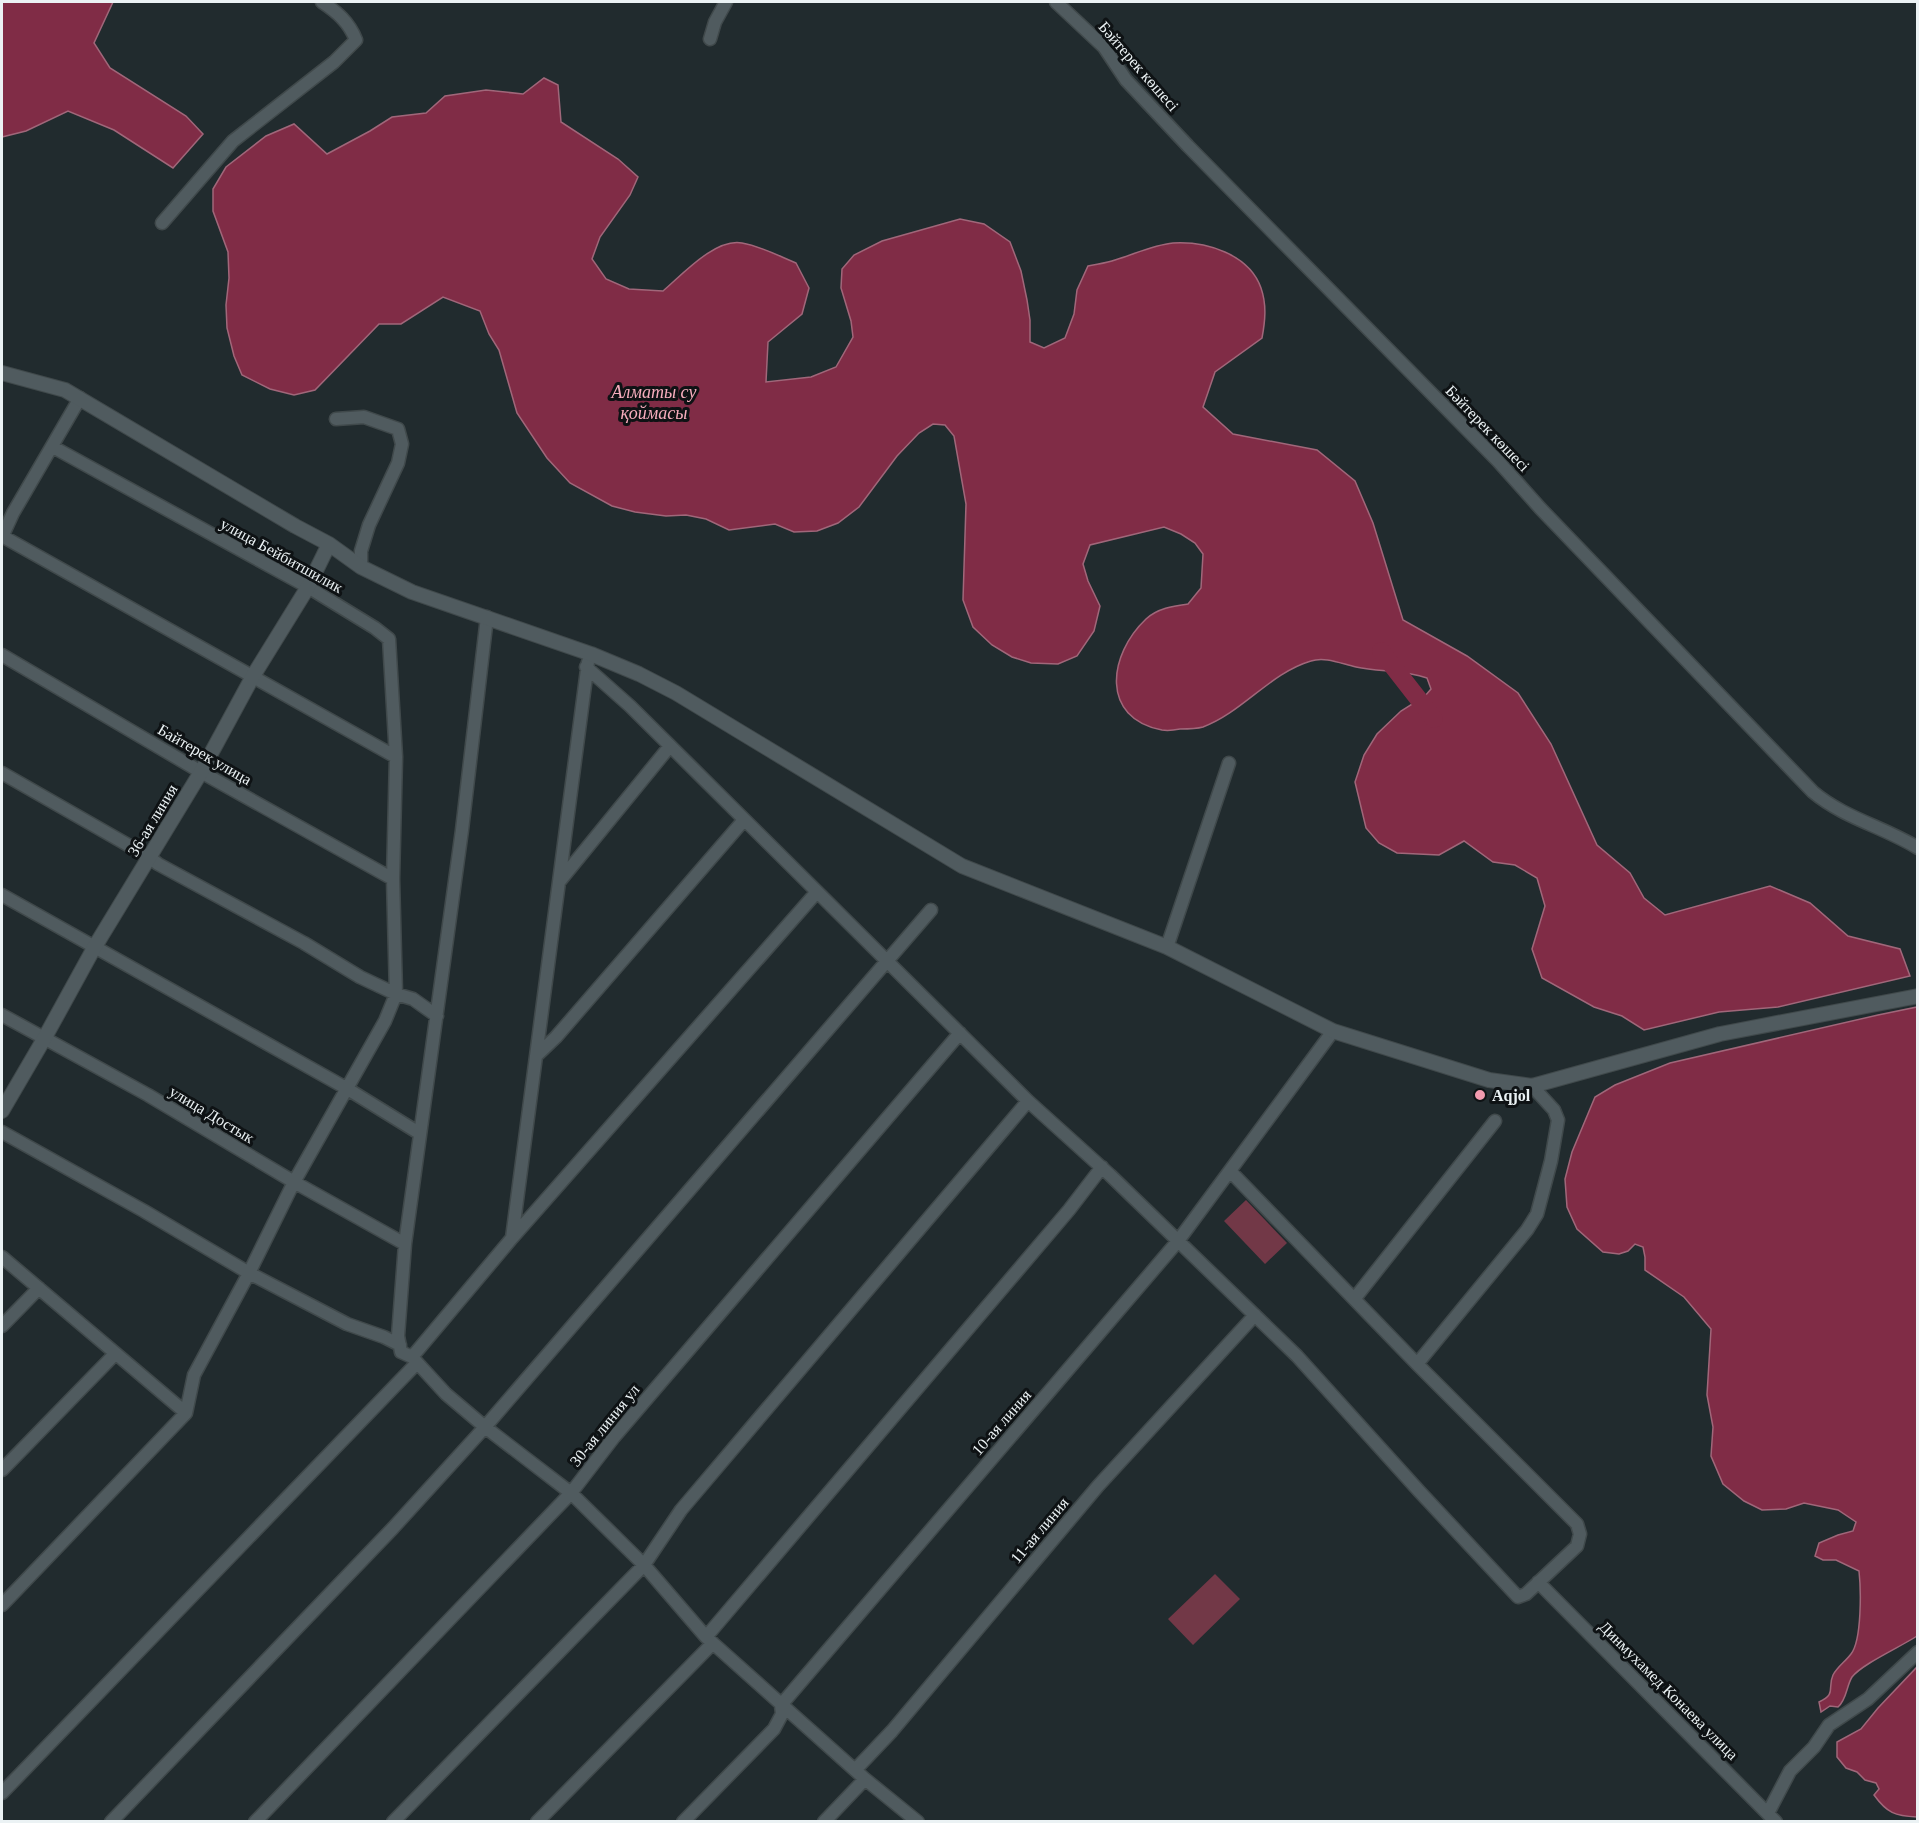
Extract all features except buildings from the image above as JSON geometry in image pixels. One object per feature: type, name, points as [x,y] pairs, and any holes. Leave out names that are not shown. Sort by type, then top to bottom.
[{"type":"street","points":[[162,223],[233,141],[334,62],[356,40],[352,28],[338,12],[322,2]]},
{"type":"street","points":[[710,39],[715,22],[726,2]]},
{"type":"street","name":"Бәйтерек көшесі","points":[[1056,2],[1104,47],[1126,80],[1498,461],[1540,508],[1813,792],[1824,802],[1917,848]]},
{"type":"street","points":[[2,373],[65,390],[80,398],[329,544],[361,567],[412,592],[487,617],[589,661],[639,674],[676,693],[962,866],[1167,947],[1333,1031],[1490,1080],[1532,1086],[1720,1034],[1917,996]]},
{"type":"street","points":[[2,1605],[186,1413],[194,1375],[249,1273],[294,1182],[385,1021],[396,994],[393,879],[396,757],[2,536],[80,398]]},
{"type":"street","points":[[336,418],[364,417],[398,429],[402,444],[398,463],[369,525],[361,551],[361,567]]},
{"type":"street","name":"улица Бейбитшилик","points":[[53,447],[308,587],[389,639],[396,757]]},
{"type":"street","name":"36-ая линия","points":[[2,1111],[94,948],[201,772],[253,676],[308,587],[329,544]]},
{"type":"street","points":[[487,617],[437,1016],[405,1244],[398,1336],[401,1352],[414,1360],[446,1394],[485,1427],[571,1493],[644,1565],[710,1640],[865,1779],[918,1821]]},
{"type":"street","name":"Байтерек улица","points":[[2,655],[201,772],[393,879]]},
{"type":"street","points":[[589,661],[816,893],[888,960],[1028,1101],[1102,1167],[1298,1356],[1415,1487],[1518,1597],[1526,1594],[1577,1546],[1580,1534],[1577,1524],[1417,1364],[1230,1171]]},
{"type":"street","points":[[512,1238],[589,661]]},
{"type":"street","points":[[559,882],[670,746]]},
{"type":"street","points":[[1167,947],[1229,763]]},
{"type":"street","points":[[2,773],[158,864],[304,943],[360,977],[396,994],[413,999],[437,1016]]},
{"type":"street","points":[[536,1056],[556,1037],[744,820]]},
{"type":"street","points":[[2,1793],[414,1360],[512,1238],[816,893]]},
{"type":"street","points":[[2,895],[346,1088],[419,1133]]},
{"type":"street","points":[[111,1821],[393,1528],[485,1427],[931,910]]},
{"type":"street","name":"улица Достык","points":[[2,1015],[148,1095],[294,1182],[405,1244]]},
{"type":"street","name":"10-ая линия","points":[[683,1821],[774,1729],[782,1714],[781,1705],[1178,1241],[1333,1031]]},
{"type":"street","name":"30-ая линия ул","points":[[255,1821],[571,1493],[614,1437],[960,1033]]},
{"type":"street","points":[[1417,1364],[1527,1230],[1537,1214],[1551,1161],[1558,1120],[1554,1110],[1532,1086]]},
{"type":"street","points":[[393,1821],[644,1565],[689,1501],[1028,1101]]},
{"type":"street","points":[[1355,1298],[1495,1121]]},
{"type":"street","points":[[2,1132],[144,1210],[249,1273],[347,1324],[400,1345]]},
{"type":"street","points":[[537,1821],[710,1640],[1069,1210],[1102,1167]]},
{"type":"street","points":[[2,1257],[186,1413]]},
{"type":"street","points":[[2,1326],[39,1288]]},
{"type":"street","name":"11-ая линия","points":[[855,1770],[892,1731],[1098,1486],[1255,1315]]},
{"type":"street","points":[[2,1470],[115,1354]]},
{"type":"street","name":"Динмухамед Конаева улица","points":[[1538,1582],[1772,1817]]},
{"type":"street","points":[[1772,1817],[1790,1771],[1814,1747],[1829,1725],[1868,1700],[1917,1652]]},
{"type":"street","points":[[824,1821],[865,1779]]},
{"type":"shaded area","points":[[1246,1200],[1287,1243],[1265,1264],[1224,1221]]},
{"type":"shaded area","points":[[1215,1574],[1240,1599],[1193,1645],[1168,1619]]},
{"type":"water","points":[[2,2],[113,2],[94,43],[110,68],[186,116],[203,134],[173,168],[114,130],[68,111],[26,131],[2,137]]},
{"type":"water","name":"Алматы су қоймасы","points":[[544,78],[558,85],[561,122],[618,159],[638,177],[630,195],[600,237],[592,259],[606,279],[629,289],[663,291],[689,267],[710,252],[732,243],[756,246],[796,263],[809,288],[802,314],[768,342],[766,382],[811,377],[836,367],[853,337],[851,321],[841,288],[842,269],[854,255],[882,241],[960,219],[984,224],[1010,242],[1021,271],[1027,300],[1030,342],[1044,348],[1065,338],[1074,314],[1077,290],[1088,266],[1173,243],[1212,247],[1237,258],[1255,276],[1261,288],[1265,313],[1262,338],[1215,372],[1203,407],[1233,434],[1317,450],[1355,481],[1373,523],[1403,620],[1467,656],[1518,693],[1551,744],[1597,845],[1630,873],[1644,898],[1665,915],[1770,886],[1810,903],[1848,936],[1900,949],[1910,976],[1778,1007],[1719,1012],[1644,1030],[1622,1016],[1594,1007],[1542,978],[1532,949],[1545,906],[1537,878],[1515,865],[1493,862],[1464,841],[1439,855],[1397,853],[1379,843],[1366,828],[1355,782],[1364,755],[1377,734],[1401,711],[1425,696],[1431,689],[1427,678],[1356,667],[1328,660],[1316,660],[1282,674],[1231,712],[1203,727],[1164,730],[1142,723],[1128,713],[1120,699],[1116,684],[1118,667],[1124,650],[1133,634],[1146,619],[1161,610],[1188,604],[1201,588],[1203,554],[1195,543],[1164,527],[1090,545],[1083,564],[1100,606],[1094,631],[1077,656],[1058,664],[1031,663],[1012,657],[992,645],[973,627],[963,600],[966,504],[954,436],[945,425],[933,424],[919,433],[897,456],[859,507],[838,523],[817,531],[794,532],[775,524],[729,530],[706,519],[686,515],[666,516],[635,512],[612,506],[570,483],[547,458],[517,413],[499,350],[489,334],[480,311],[443,297],[401,324],[379,324],[315,390],[294,395],[270,389],[242,375],[234,356],[227,328],[228,252],[213,211],[213,189],[226,167],[266,136],[294,124],[327,154],[392,117],[426,113],[445,96],[486,90],[523,94]]},
{"type":"water","points":[[1917,1007],[1917,1636],[1857,1672],[1850,1681],[1841,1704],[1838,1707],[1830,1706],[1821,1712],[1819,1702],[1830,1693],[1833,1675],[1855,1647],[1859,1626],[1860,1590],[1859,1571],[1836,1560],[1823,1560],[1815,1556],[1819,1543],[1853,1531],[1856,1522],[1838,1510],[1804,1503],[1786,1509],[1762,1510],[1744,1501],[1723,1484],[1711,1456],[1713,1427],[1707,1395],[1711,1329],[1684,1297],[1645,1270],[1643,1247],[1635,1244],[1628,1251],[1619,1254],[1603,1252],[1577,1229],[1567,1207],[1565,1179],[1572,1152],[1595,1097],[1615,1085],[1670,1063]]},
{"type":"water","points":[[1917,1667],[1917,1817],[1903,1816],[1883,1806],[1874,1795],[1879,1789],[1876,1783],[1865,1780],[1857,1772],[1846,1768],[1837,1757],[1837,1742],[1861,1729]]},
{"type":"waterway","points":[[1381,651],[1434,719]]},
{"type":"place","name":"Aqjol","points":[[1480,1095]]}]
